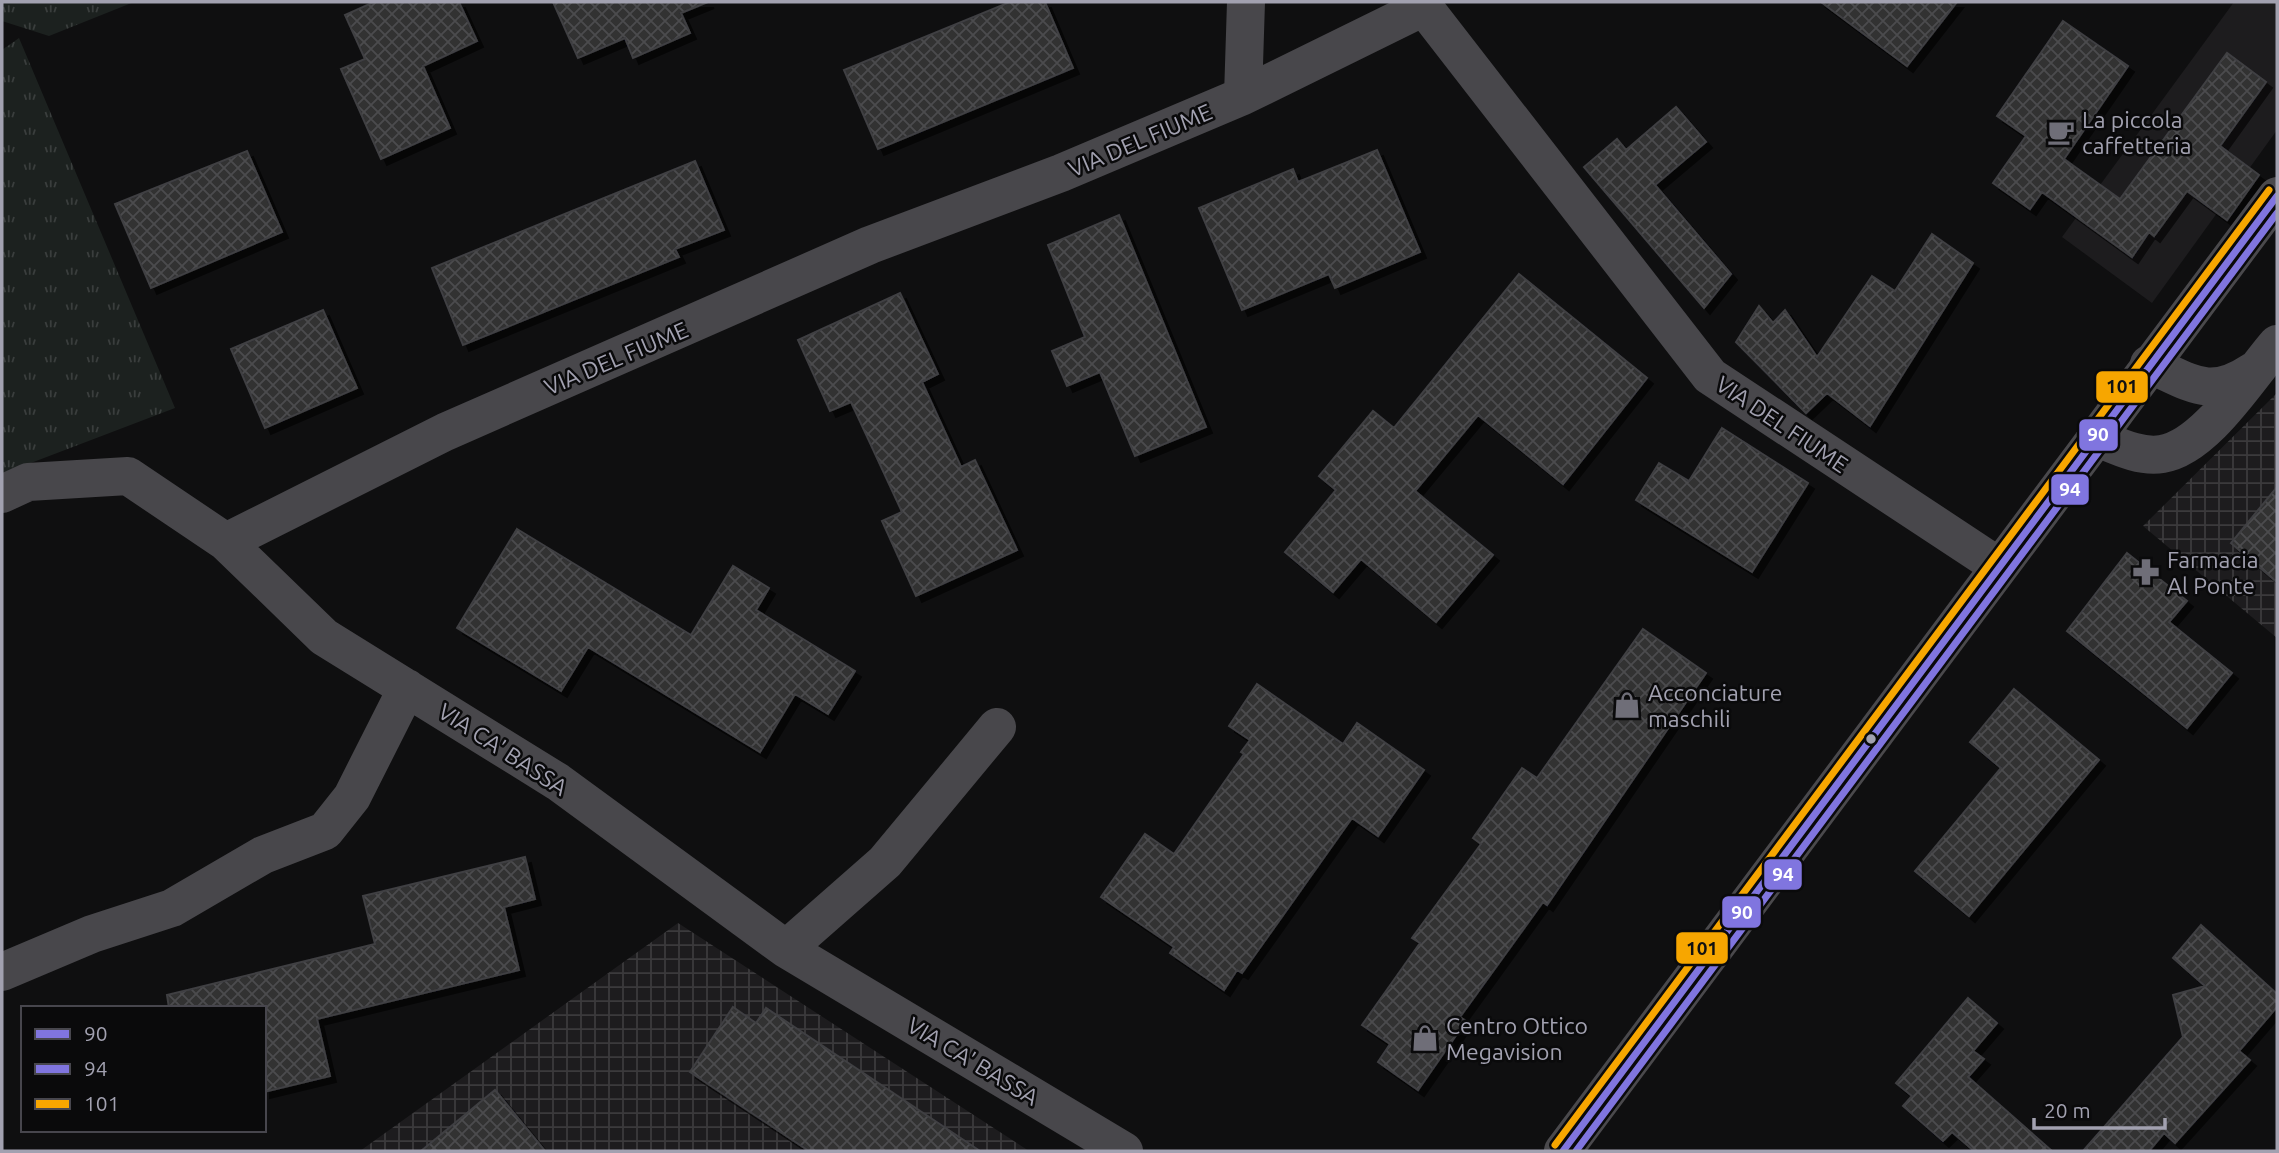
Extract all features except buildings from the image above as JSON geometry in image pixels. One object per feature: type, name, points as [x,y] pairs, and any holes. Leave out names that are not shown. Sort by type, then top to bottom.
[{"type":"main road","points":[[1563,1151],[2277,195]]},
{"type":"street","points":[[1243,96],[1246,2]]},
{"type":"street","name":"VIA DEL FIUME","points":[[226,542],[444,432],[870,245],[1061,173],[1243,96],[1422,5],[1710,376],[1998,566]]},
{"type":"street","points":[[2149,364],[2203,388],[2219,388],[2234,383],[2266,357]]},
{"type":"street","points":[[2095,437],[2136,453],[2162,454],[2187,444],[2216,418],[2266,357]]},
{"type":"street","points":[[2,494],[28,482],[128,476],[226,542]]},
{"type":"street","name":"VIA CA' BASSA","points":[[226,542],[324,637],[558,782],[786,949],[1124,1151]]},
{"type":"street","points":[[2,972],[92,934],[172,908],[263,855],[325,831],[352,797],[407,688]]},
{"type":"street","points":[[786,949],[885,862],[997,727]]},
{"type":"shaded area","points":[[2234,2],[2277,2],[2277,130],[2152,303],[2062,237]]},
{"type":"shaded area","points":[[2277,393],[2277,638],[2143,526]]},
{"type":"shaded area","points":[[678,923],[1029,1151],[360,1151]]},
{"type":"green space","points":[[2,2],[134,2],[49,36],[2,21]]},
{"type":"green space","points":[[19,38],[175,408],[2,474],[2,50]]},
{"type":"transit line","name":"101","points":[[1555,1145],[2269,190]]},
{"type":"transit line","name":"90","points":[[1563,1151],[2277,196]]},
{"type":"transit line","name":"94","points":[[1576,1151],[2277,213]]},
{"type":"place","name":"La piccola caffetteria","points":[[2061,132]]},
{"type":"place","name":"Farmacia Al Ponte","points":[[2146,572]]},
{"type":"place","name":"Acconciature maschili","points":[[1627,705]]},
{"type":"place","name":"Centro Ottico Megavision","points":[[1425,1038]]}]
